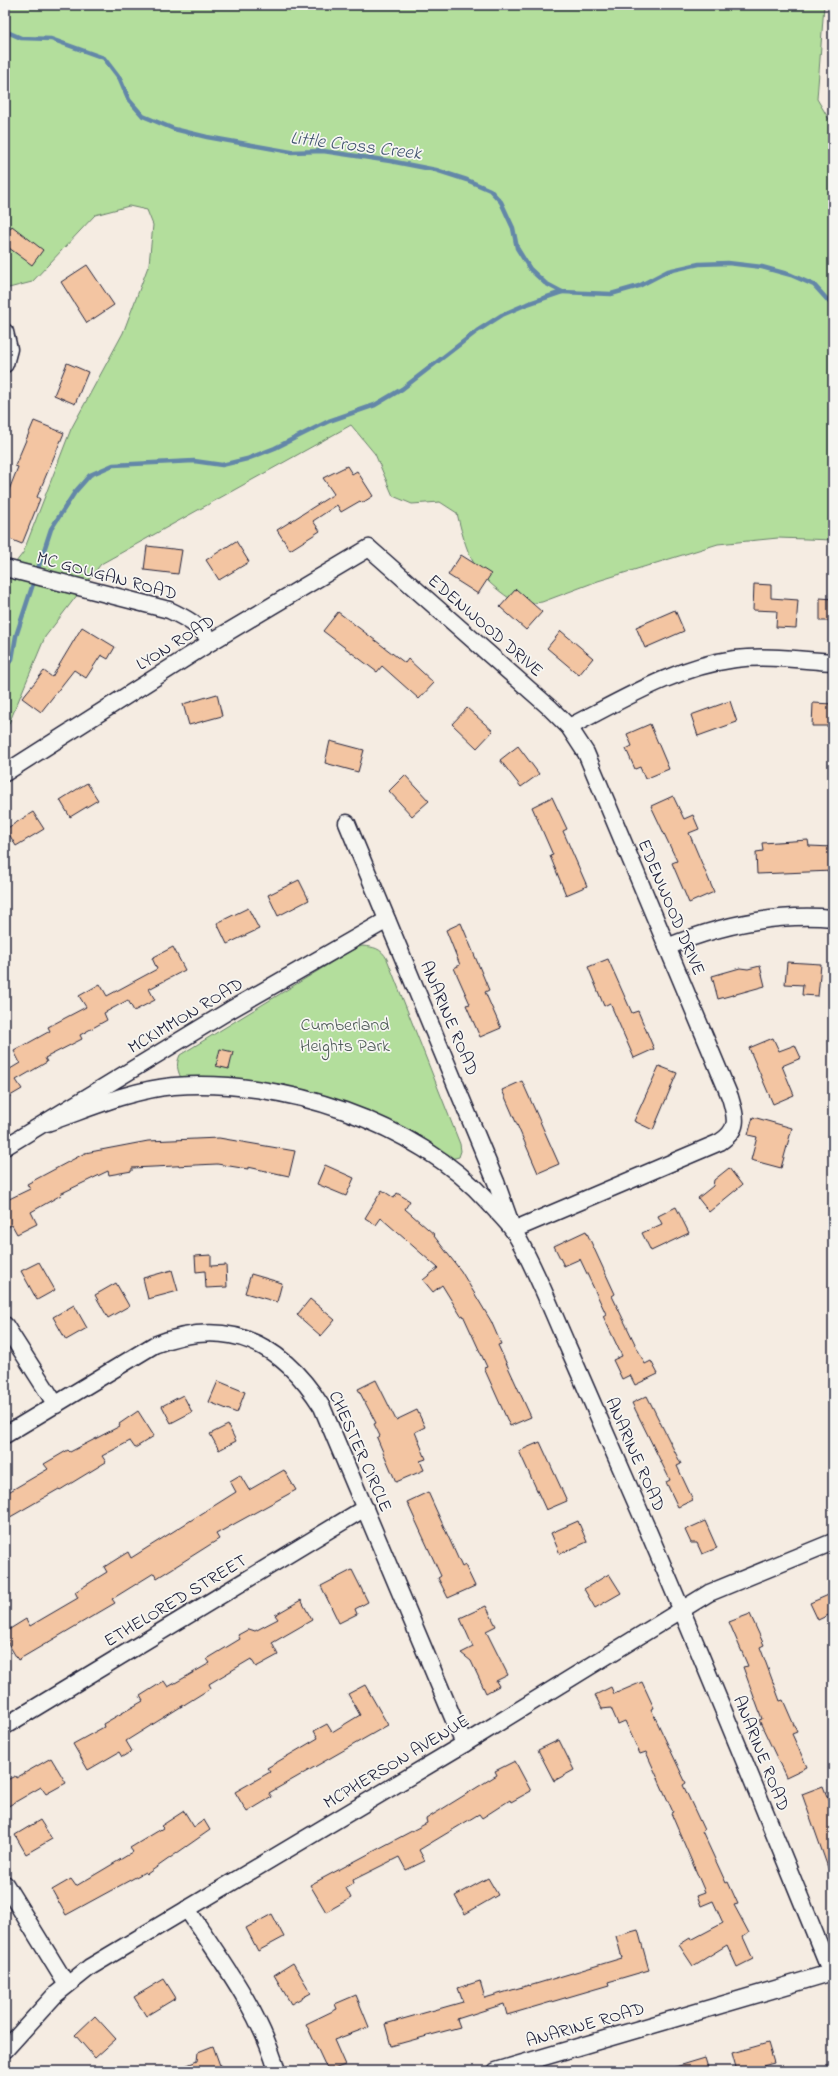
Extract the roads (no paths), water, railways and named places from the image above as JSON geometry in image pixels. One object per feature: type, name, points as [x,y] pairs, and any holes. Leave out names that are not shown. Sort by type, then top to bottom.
[{"type":"street","points":[[5,364],[9,349],[6,336]]},
{"type":"street","name":"LYON ROAD","points":[[5,773],[212,642],[369,548]]},
{"type":"street","name":"EDENWOOD DRIVE","points":[[369,548],[549,707],[569,727],[586,753],[730,1097],[736,1117],[734,1128],[729,1136],[720,1142],[513,1230]]},
{"type":"street","name":"MC GOUGAN ROAD","points":[[5,568],[169,610],[188,619],[205,632],[212,642]]},
{"type":"street","points":[[569,727],[656,683],[705,664],[736,659],[757,658],[833,662]]},
{"type":"street","name":"ANARINE ROAD","points":[[347,823],[496,1182],[513,1230],[547,1298],[682,1610],[832,1973],[496,2071]]},
{"type":"street","points":[[668,947],[718,929],[749,922],[780,917],[811,916],[833,918]]},
{"type":"street","name":"MCKIMMON ROAD","points":[[5,1147],[47,1123],[217,1018],[387,920]]},
{"type":"street","name":"ANARINE ROAD","points":[[47,1123],[127,1095],[171,1086],[218,1085],[270,1091],[311,1101],[351,1114],[389,1130],[426,1150],[452,1167],[476,1188],[513,1230]]},
{"type":"street","points":[[5,1325],[56,1404]]},
{"type":"street","name":"CHESTER CIRCLE","points":[[5,1435],[154,1345],[174,1338],[194,1333],[215,1333],[246,1338],[265,1347],[298,1373],[311,1389],[322,1407],[464,1744]]},
{"type":"street","name":"ETHELORED STREET","points":[[5,1726],[365,1508]]},
{"type":"street","name":"MCPHERSON AVENUE","points":[[5,2050],[67,1984],[90,1967],[464,1744],[709,1593],[833,1542]]},
{"type":"street","points":[[5,1884],[67,1984]]},
{"type":"street","points":[[187,1908],[244,1994],[264,2035],[277,2071]]},
{"type":"waterway","name":"Little Cross Creek","points":[[5,31],[21,38],[51,39],[104,58],[120,79],[129,100],[143,116],[174,129],[207,137],[291,152],[323,151],[390,161],[436,170],[467,180],[490,190],[501,202],[513,228],[517,248],[530,269],[545,283],[562,292],[611,294],[639,286],[668,271],[699,264],[728,263],[762,267],[791,275],[814,285],[833,306]]},
{"type":"waterway","points":[[5,667],[12,659],[16,636],[51,529],[75,492],[90,475],[113,465],[194,461],[222,465],[247,459],[275,448],[329,421],[375,405],[402,389],[477,331],[502,315],[527,304],[562,292]]},
{"type":"park label","name":"Cumberland Heights Park","points":[[345,1034]]}]
